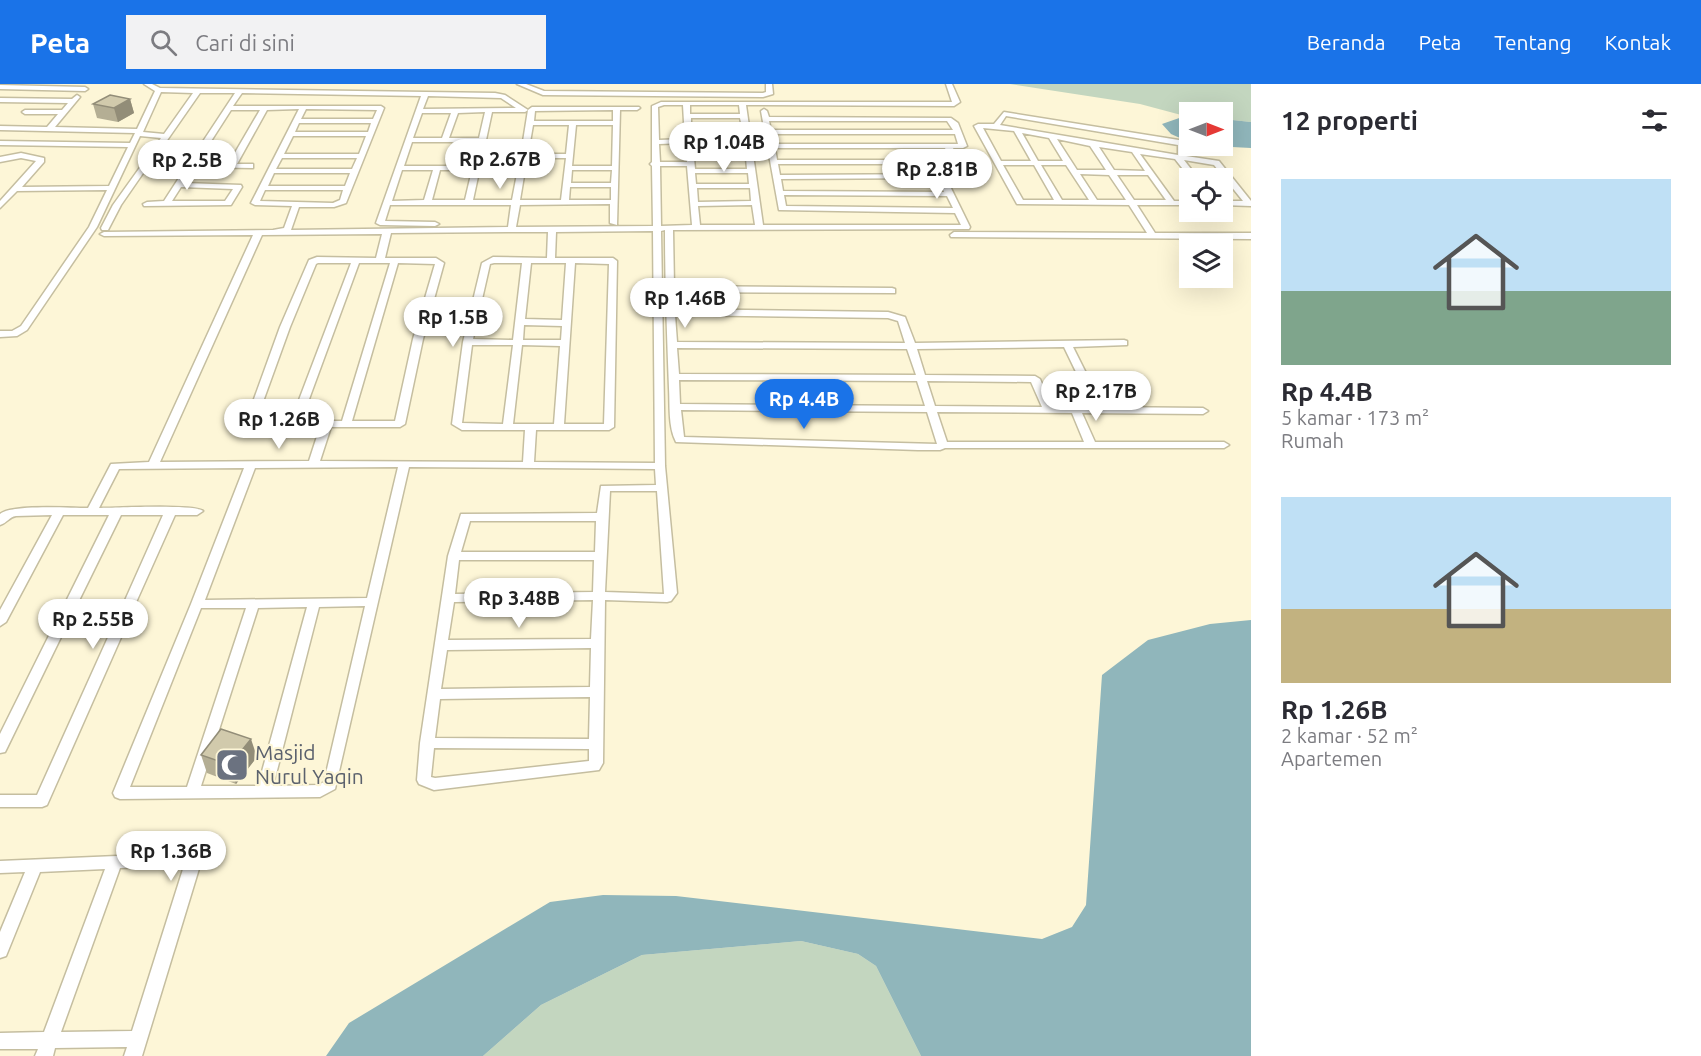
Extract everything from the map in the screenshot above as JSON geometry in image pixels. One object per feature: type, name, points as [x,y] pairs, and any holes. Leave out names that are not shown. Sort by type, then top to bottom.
[{"type":"street","points":[[147,84],[159,90],[197,92],[500,95],[523,110]]},
{"type":"street","points":[[520,84],[543,93],[661,88]]},
{"type":"street","points":[[554,84],[558,87],[625,86],[769,95],[769,84]]},
{"type":"street","points":[[449,598],[600,596],[667,598],[670,596],[672,582],[660,466],[654,164],[655,106],[663,103],[954,104],[957,102],[950,84]]},
{"type":"street","points":[[0,87],[88,86]]},
{"type":"street","points":[[50,128],[88,86]]},
{"type":"street","points":[[0,334],[14,334],[24,328],[93,227],[159,90]]},
{"type":"street","points":[[197,92],[117,205],[104,234],[387,232],[634,223]]},
{"type":"street","points":[[166,204],[239,92]]},
{"type":"street","points":[[342,107],[349,94]]},
{"type":"street","points":[[425,94],[380,223],[552,230],[759,226],[966,227],[941,177]]},
{"type":"street","points":[[0,107],[4,100],[74,101]]},
{"type":"street","points":[[9,128],[37,100]]},
{"type":"street","points":[[686,104],[696,227]]},
{"type":"street","points":[[742,104],[759,226]]},
{"type":"street","points":[[763,104],[780,205],[786,209],[958,210]]},
{"type":"street","points":[[853,104],[896,228]]},
{"type":"street","points":[[228,108],[304,107],[381,108],[349,188],[340,204],[255,203],[304,107]]},
{"type":"street","points":[[232,165],[265,108]]},
{"type":"street","points":[[419,111],[637,108]]},
{"type":"street","points":[[512,227],[526,156],[532,109]]},
{"type":"street","points":[[614,223],[616,109]]},
{"type":"street","points":[[445,139],[455,111]]},
{"type":"street","points":[[469,202],[489,111]]},
{"type":"street","points":[[25,112],[65,112]]},
{"type":"street","points":[[996,126],[1004,114],[1182,143],[1179,157],[1187,168]]},
{"type":"street","points":[[686,116],[743,116]]},
{"type":"street","points":[[765,119],[949,119],[954,123],[963,146],[770,146]]},
{"type":"street","points":[[296,121],[375,121]]},
{"type":"street","points":[[530,123],[616,123]]},
{"type":"street","points":[[565,202],[573,123]]},
{"type":"street","points":[[1179,203],[1020,202],[978,126],[1016,129],[1093,144],[1216,163],[1220,168]]},
{"type":"street","points":[[0,128],[139,132],[165,136]]},
{"type":"street","points":[[687,129],[745,129]]},
{"type":"street","points":[[1016,129],[1059,202]]},
{"type":"street","points":[[1093,144],[1099,130]]},
{"type":"street","points":[[767,132],[957,132]]},
{"type":"street","points":[[289,135],[369,134]]},
{"type":"street","points":[[1051,136],[1095,203]]},
{"type":"street","points":[[409,140],[483,140]]},
{"type":"street","points":[[655,141],[747,142]]},
{"type":"street","points":[[0,143],[133,145]]},
{"type":"street","points":[[1093,144],[1154,236]]},
{"type":"street","points":[[776,177],[962,176],[948,146]]},
{"type":"street","points":[[1134,150],[1172,203]]},
{"type":"street","points":[[155,151],[200,152]]},
{"type":"street","points":[[280,153],[362,153]]},
{"type":"street","points":[[0,160],[13,156],[41,158],[0,206]]},
{"type":"street","points":[[480,156],[570,156]]},
{"type":"street","points":[[691,164],[749,156]]},
{"type":"street","points":[[773,162],[956,162]]},
{"type":"street","points":[[998,163],[1069,163]]},
{"type":"street","points":[[654,164],[691,164],[752,171]]},
{"type":"street","points":[[190,165],[250,166]]},
{"type":"street","points":[[398,168],[476,168]]},
{"type":"street","points":[[428,203],[437,168]]},
{"type":"street","points":[[568,168],[614,168]]},
{"type":"street","points":[[270,171],[355,171]]},
{"type":"street","points":[[1075,172],[1150,173]]},
{"type":"street","points":[[1233,184],[1249,204],[1233,204]]},
{"type":"street","points":[[147,204],[228,203],[238,187],[178,185]]},
{"type":"street","points":[[566,185],[614,185]]},
{"type":"street","points":[[693,186],[754,186]]},
{"type":"street","points":[[15,189],[112,188]]},
{"type":"street","points":[[262,188],[349,188]]},
{"type":"street","points":[[779,193],[949,194]]},
{"type":"street","points":[[387,202],[614,202]]},
{"type":"street","points":[[694,204],[757,203]]},
{"type":"street","points":[[93,227],[287,230],[296,205]]},
{"type":"street","points":[[669,228],[669,289],[675,407],[678,436],[685,442],[918,447],[943,445],[1224,445]]},
{"type":"street","points":[[681,228],[690,233],[706,234],[1251,236]]},
{"type":"street","points":[[551,260],[552,230]]},
{"type":"street","points":[[380,261],[387,232]]},
{"type":"street","points":[[153,465],[258,234]]},
{"type":"street","points":[[295,424],[356,260]]},
{"type":"street","points":[[346,426],[395,260]]},
{"type":"street","points":[[493,260],[571,260],[610,260],[614,263],[611,425],[605,428],[462,427],[457,424],[468,342],[486,263],[493,260]]},
{"type":"street","points":[[559,426],[571,260]]},
{"type":"street","points":[[380,261],[436,261],[440,263],[418,339],[402,422],[326,426],[254,425],[249,422],[312,262],[380,261]]},
{"type":"street","points":[[508,426],[522,322],[527,261]]},
{"type":"street","points":[[669,289],[892,291]]},
{"type":"street","points":[[670,312],[888,315],[902,319],[943,445]]},
{"type":"street","points":[[522,322],[567,323]]},
{"type":"street","points":[[468,342],[565,343]]},
{"type":"street","points":[[672,345],[911,346],[1124,343]]},
{"type":"street","points":[[1067,344],[1100,411]]},
{"type":"street","points":[[673,377],[1035,379],[1048,410]]},
{"type":"street","points":[[675,407],[1203,411]]},
{"type":"street","points":[[1076,411],[1091,445]]},
{"type":"street","points":[[315,464],[326,426]]},
{"type":"street","points":[[528,464],[531,426]]},
{"type":"street","points":[[250,464],[197,604],[120,793],[320,791],[330,785],[404,464]]},
{"type":"street","points":[[92,511],[115,466],[528,464],[660,466]]},
{"type":"street","points":[[602,517],[465,517],[454,556],[427,743],[424,780],[434,784],[589,768],[596,763],[597,643],[605,488],[662,488]]},
{"type":"street","points":[[0,801],[42,801],[171,510]]},
{"type":"street","points":[[1,620],[60,511]]},
{"type":"street","points":[[0,748],[117,511]]},
{"type":"street","points":[[0,521],[11,512],[197,511]]},
{"type":"street","points":[[454,556],[600,556]]},
{"type":"street","points":[[197,604],[373,602]]},
{"type":"street","points":[[192,793],[253,604]]},
{"type":"street","points":[[264,791],[314,604]]},
{"type":"street","points":[[58,629],[120,629]]},
{"type":"street","points":[[442,645],[597,643]]},
{"type":"street","points":[[435,694],[597,692]]},
{"type":"street","points":[[427,743],[595,744]]},
{"type":"street","points":[[0,867],[187,860],[194,862],[135,1048],[47,1048],[0,1041]]},
{"type":"street","points":[[47,1048],[115,862]]},
{"type":"street","points":[[0,951],[35,866]]},
{"type":"green space","points":[[1010,84],[1251,84],[1251,122],[1233,120],[1233,102],[1179,102],[1179,114],[1140,104]]},
{"type":"green space","points":[[801,941],[858,954],[876,966],[921,1056],[483,1056],[541,1005],[642,955]]},
{"type":"water","points":[[1179,118],[1179,138],[1171,134],[1162,124]]},
{"type":"water","points":[[1233,120],[1251,122],[1251,148],[1233,147]]},
{"type":"water","points":[[1251,620],[1251,1056],[921,1056],[876,966],[858,954],[801,941],[642,955],[541,1005],[483,1056],[326,1056],[349,1023],[550,902],[603,895],[676,896],[1042,939],[1072,927],[1086,905],[1102,675],[1148,640],[1210,624]]},
{"type":"building","points":[[110,95],[130,99],[114,108],[93,104]]},
{"type":"building","points":[[221,729],[251,739],[230,765],[201,755]]},
{"type":"place","name":"Masjid Nurul Yaqin","points":[[232,765]]}]
